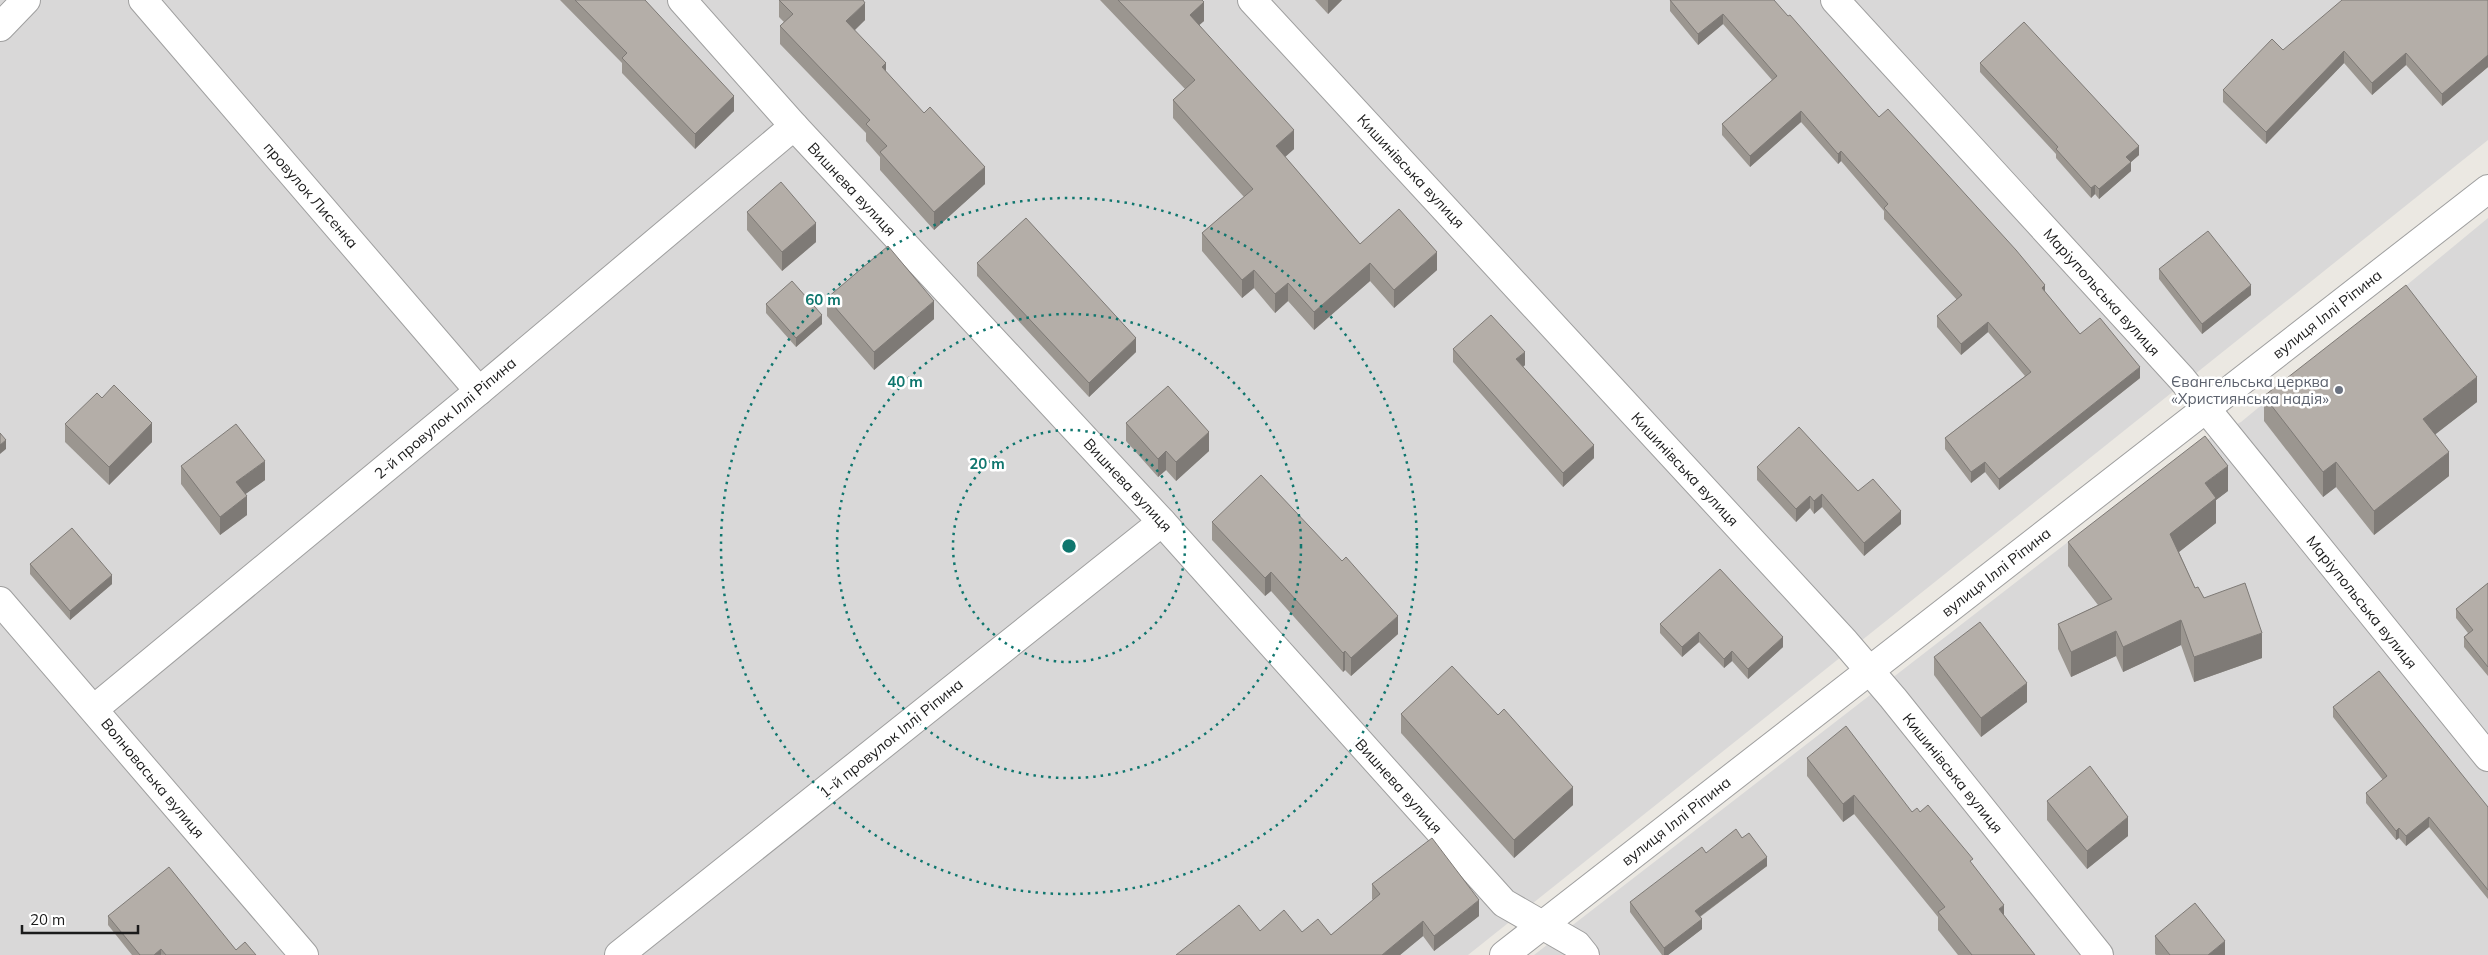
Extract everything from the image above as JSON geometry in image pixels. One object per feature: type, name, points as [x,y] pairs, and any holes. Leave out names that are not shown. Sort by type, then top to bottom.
[{"type":"street","points":[[0,27],[26,0]]},
{"type":"street","name":"провулок Лисенка","points":[[143,0],[479,391]]},
{"type":"street","name":"Вишнева вулиця","points":[[682,0],[794,126],[1162,522],[1504,903],[1577,945],[1585,955]]},
{"type":"street","name":"Кишинівська вулиця","points":[[1252,0],[1870,671],[2099,955]]},
{"type":"street","name":"Маріупольська вулиця","points":[[1835,0],[2182,379],[2488,757]]},
{"type":"street","name":"2-й провулок Іллі Ріпина","points":[[94,709],[479,391],[794,126]]},
{"type":"street","name":"вулиця Іллі Ріпина","points":[[1504,955],[2488,190]]},
{"type":"street","name":"1-й провулок Іллі Ріпина","points":[[619,955],[1162,522]]},
{"type":"street","name":"Волноваська вулиця","points":[[0,601],[304,955]]},
{"type":"shaded area","points":[[0,0],[2488,0],[2488,140],[1468,955],[0,955]]},
{"type":"shaded area","points":[[2488,218],[2488,955],[1534,955],[2187,450],[2241,422]]},
{"type":"building","points":[[575,0],[645,0],[734,96],[695,134],[622,58],[627,53]]},
{"type":"building","points":[[779,0],[863,0],[865,3],[846,21],[886,63],[882,67],[924,113],[930,107],[985,167],[934,212],[880,152],[887,146],[866,124],[870,120],[780,26],[793,14]]},
{"type":"building","points":[[1118,0],[1202,0],[1204,2],[1190,15],[1294,130],[1276,146],[1360,244],[1399,209],[1437,252],[1394,290],[1370,263],[1314,312],[1288,283],[1275,294],[1254,270],[1242,280],[1202,233],[1253,189],[1173,100],[1195,80]]},
{"type":"building","points":[[1670,0],[1774,0],[1788,16],[1790,15],[1879,117],[1888,109],[2016,250],[2045,285],[2042,288],[2080,334],[2100,318],[2140,367],[1999,479],[1985,462],[1971,472],[1945,438],[2031,372],[1988,322],[1961,344],[1937,316],[1962,295],[1884,208],[1888,204],[1841,151],[1838,154],[1801,111],[1750,156],[1722,124],[1777,76],[1723,14],[1698,34]]},
{"type":"building","points":[[2342,0],[2488,0],[2488,55],[2442,94],[2406,53],[2372,83],[2344,51],[2266,132],[2223,90],[2272,39],[2283,50]]},
{"type":"building","points":[[2024,22],[2139,146],[2126,157],[2131,162],[2099,189],[2095,185],[2091,188],[2056,149],[2058,147],[1980,63]]},
{"type":"building","points":[[781,182],[816,223],[782,252],[747,212]]},
{"type":"building","points":[[1026,218],[1136,338],[1089,383],[977,263]]},
{"type":"building","points":[[2208,231],[2251,285],[2202,324],[2159,269]]},
{"type":"building","points":[[888,246],[934,301],[874,352],[827,298]]},
{"type":"building","points":[[792,281],[822,315],[796,338],[766,304]]},
{"type":"building","points":[[2406,285],[2477,377],[2423,419],[2449,452],[2374,511],[2336,462],[2323,472],[2264,396]]},
{"type":"building","points":[[1491,315],[1525,352],[1516,359],[1594,445],[1563,473],[1453,349]]},
{"type":"building","points":[[114,385],[152,423],[109,467],[65,424],[97,393],[102,398]]},
{"type":"building","points":[[1168,386],[1209,432],[1176,462],[1166,451],[1158,459],[1126,423]]},
{"type":"building","points":[[236,424],[265,461],[236,482],[247,496],[220,517],[181,466]]},
{"type":"building","points":[[1799,427],[1858,491],[1873,479],[1901,511],[1864,543],[1822,494],[1814,501],[1810,496],[1796,509],[1757,467]]},
{"type":"building","points":[[0,433],[6,440],[0,445]]},
{"type":"building","points":[[2205,436],[2228,466],[2205,483],[2216,498],[2170,534],[2195,588],[2198,587],[2204,598],[2245,583],[2262,633],[2194,657],[2181,620],[2123,647],[2116,631],[2071,652],[2058,624],[2112,599],[2068,542]]},
{"type":"building","points":[[1261,475],[1342,561],[1346,557],[1398,616],[1351,658],[1345,651],[1343,653],[1271,572],[1265,578],[1212,522]]},
{"type":"building","points":[[72,528],[112,575],[70,611],[30,564]]},
{"type":"building","points":[[1720,569],[1783,637],[1748,669],[1732,651],[1724,659],[1699,632],[1682,647],[1660,624]]},
{"type":"building","points":[[2488,583],[2488,667],[2464,637],[2473,630],[2456,609]]},
{"type":"building","points":[[1980,622],[2027,683],[1981,718],[1934,657]]},
{"type":"building","points":[[1452,666],[1498,715],[1504,709],[1573,787],[1514,840],[1401,714]]},
{"type":"building","points":[[2379,671],[2488,807],[2488,890],[2429,817],[2406,836],[2399,828],[2396,831],[2366,793],[2387,776],[2333,707]]},
{"type":"building","points":[[1846,726],[1912,812],[1917,808],[1920,812],[1928,805],[1973,859],[1970,861],[2004,905],[1999,909],[2035,955],[1972,955],[1938,912],[1945,907],[1854,795],[1843,804],[1807,758]]},
{"type":"building","points":[[2090,766],[2128,817],[2087,851],[2047,801]]},
{"type":"building","points":[[1736,829],[1742,838],[1749,833],[1767,857],[1695,911],[1702,919],[1664,948],[1630,902],[1702,847],[1706,853]]},
{"type":"building","points":[[1432,838],[1479,900],[1434,936],[1423,921],[1382,955],[1176,955],[1239,905],[1260,931],[1284,910],[1302,932],[1318,919],[1331,935],[1380,894],[1372,884]]},
{"type":"building","points":[[169,867],[236,950],[245,942],[256,955],[166,955],[161,949],[154,955],[140,955],[108,916]]},
{"type":"building","points":[[2195,903],[2225,941],[2208,955],[2170,955],[2155,936]]},
{"type":"place","name":"Євангельська церква «Християнська надія»","points":[[2339,390]]}]
